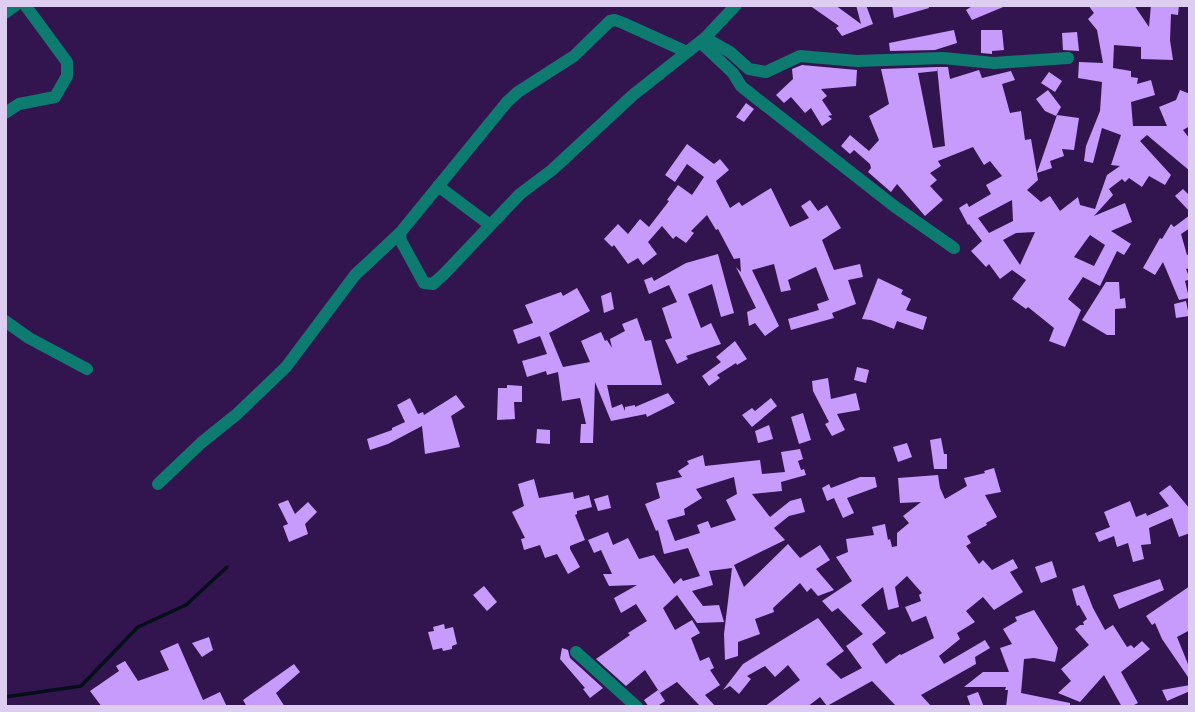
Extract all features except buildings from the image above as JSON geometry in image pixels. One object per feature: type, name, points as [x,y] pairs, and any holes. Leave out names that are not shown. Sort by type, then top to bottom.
[{"type":"street","points":[[5,13],[16,5]]},
{"type":"street","points":[[5,113],[19,104],[55,97],[67,76],[67,62],[25,5]]},
{"type":"street","points":[[400,233],[401,241],[418,275],[428,285],[433,284],[446,274],[520,194],[552,170],[633,95],[702,40],[736,5]]},
{"type":"street","points":[[158,484],[286,367],[355,275],[400,233],[512,97],[574,56],[610,21],[623,23],[687,51]]},
{"type":"street","points":[[702,40],[730,51],[749,69],[766,72],[800,56],[857,61],[943,58],[993,63],[1068,58]]},
{"type":"street","points":[[702,40],[733,72],[741,86],[894,206],[954,248]]},
{"type":"street","points":[[438,186],[491,225]]},
{"type":"street","points":[[5,321],[29,338],[88,369]]},
{"type":"street","points":[[576,652],[637,707]]},
{"type":"waterway","points":[[5,697],[81,686],[138,627],[186,605],[227,567]]}]
